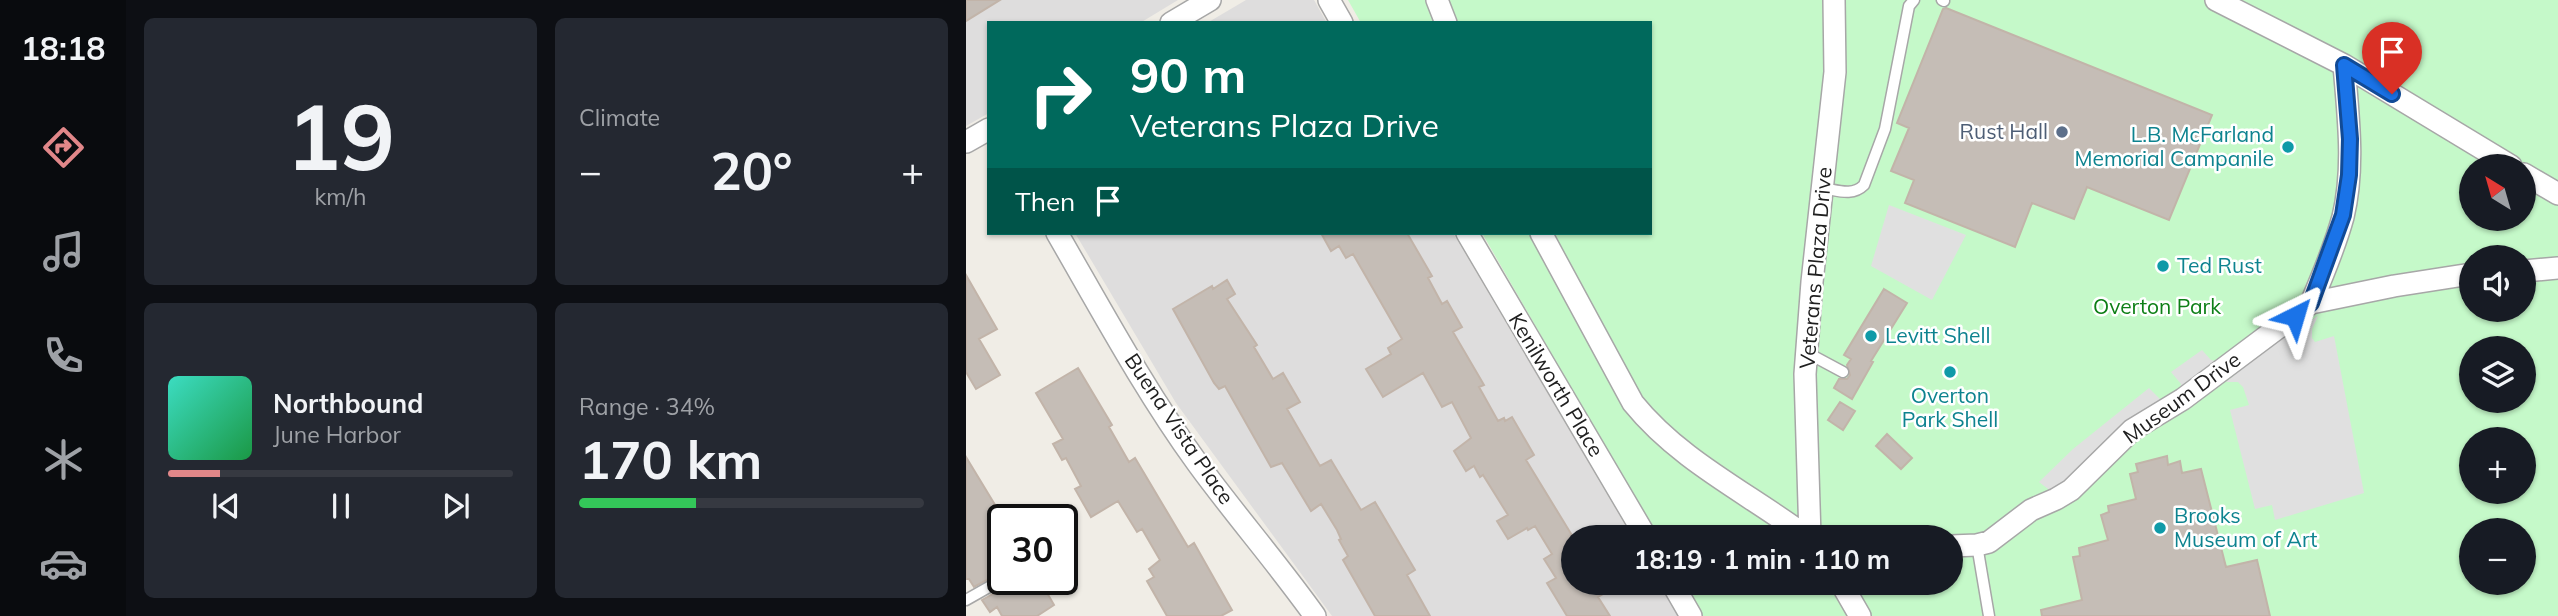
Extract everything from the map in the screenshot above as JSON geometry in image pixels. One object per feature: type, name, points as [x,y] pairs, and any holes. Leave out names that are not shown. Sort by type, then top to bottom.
[{"type":"street","points":[[1174,21],[1210,0]]},
{"type":"street","points":[[1329,0],[1341,21]]},
{"type":"street","points":[[1437,0],[1445,21]]},
{"type":"street","name":"Veterans Plaza Drive","points":[[1808,525],[1806,356],[1835,72],[1834,0]]},
{"type":"street","points":[[2216,0],[2344,65],[2491,154]]},
{"type":"street","points":[[2311,303],[2343,215],[2349,175],[2350,139],[2344,65]]},
{"type":"street","points":[[966,142],[987,130]]},
{"type":"street","points":[[2536,181],[2558,194]]},
{"type":"street","name":"Buena Vista Place","points":[[1058,235],[1137,371],[1198,464],[1315,616]]},
{"type":"street","name":"Kenilworth Place","points":[[1467,235],[1639,525]]},
{"type":"street","points":[[1542,235],[1633,403],[1642,414],[1658,432],[1691,460],[1790,525]]},
{"type":"street","points":[[2536,270],[2558,268]]},
{"type":"street","name":"Museum Drive","points":[[1963,546],[1989,542],[2031,510],[2071,490],[2133,430],[2183,399],[2311,303],[2459,276]]},
{"type":"street","points":[[1679,595],[1691,616]]},
{"type":"street","points":[[1848,595],[1860,616]]},
{"type":"lane","points":[[1822,188],[1849,192],[1864,185],[1885,129],[1909,6],[1913,0]]},
{"type":"lane","points":[[1806,356],[1815,357],[1843,372]]},
{"type":"lane","points":[[1978,545],[1989,616]]},
{"type":"lane","points":[[966,600],[987,588]]},
{"type":"shaded area","points":[[966,0],[1178,0],[1143,21],[987,21],[987,114],[966,126]]},
{"type":"shaded area","points":[[1246,0],[1314,0],[1326,21],[1210,21]]},
{"type":"shaded area","points":[[1889,205],[1966,235],[1932,300],[1871,266]]},
{"type":"shaded area","points":[[1076,235],[1454,235],[1625,525],[1561,525],[1561,595],[1666,595],[1679,616],[1332,616],[1176,403]]},
{"type":"shaded area","points":[[2318,316],[2312,329],[2312,338],[2315,342],[2334,336],[2364,493],[2275,520],[2272,505],[2255,509],[2230,410],[2249,405],[2243,387],[2238,382],[2226,382],[2263,351]]},
{"type":"shaded area","points":[[2202,350],[2211,360],[2216,361],[2180,387],[2181,384],[2171,372]]},
{"type":"shaded area","points":[[2149,388],[2161,400],[2110,438],[2052,492],[2039,482],[2073,449]]},
{"type":"green space","name":"Overton Park","points":[[1348,0],[2558,0],[2558,616],[1703,616],[1690,595],[1963,595],[1963,525],[1650,525],[1483,235],[1652,235],[1652,21],[1360,21]]},
{"type":"building","points":[[966,0],[1000,0],[966,21]]},
{"type":"building","name":"Rust Hall","points":[[1943,9],[2212,115],[2169,220],[2087,187],[2074,219],[2032,203],[2015,247],[1905,203],[1914,180],[1891,171],[1909,128],[1897,123]]},
{"type":"building","points":[[1322,235],[1408,235],[1432,276],[1428,278],[1442,304],[1447,301],[1462,327],[1453,332],[1484,385],[1479,387],[1498,421],[1512,417],[1534,455],[1526,460],[1566,525],[1561,525],[1561,595],[1601,595],[1598,597],[1610,616],[1567,616],[1547,583],[1556,578],[1544,559],[1552,554],[1535,526],[1508,539],[1497,521],[1508,515],[1483,475],[1480,477],[1474,466],[1466,471],[1454,451],[1471,438],[1452,402],[1442,407],[1423,373],[1383,397],[1366,369],[1391,354],[1388,348],[1402,339],[1353,254],[1346,258],[1339,246],[1331,251]]},
{"type":"building","points":[[966,275],[997,329],[979,339],[1000,375],[976,389],[966,372]]},
{"type":"building","points":[[1227,280],[1235,294],[1227,299],[1257,345],[1254,347],[1273,379],[1283,373],[1300,402],[1287,409],[1320,466],[1331,460],[1361,510],[1375,502],[1415,570],[1407,575],[1430,616],[1375,616],[1343,560],[1348,556],[1337,530],[1321,504],[1311,511],[1282,463],[1271,467],[1225,386],[1219,389],[1214,383],[1173,309]]},
{"type":"building","name":"Levitt Shell","points":[[1884,289],[1907,303],[1871,361],[1873,362],[1852,399],[1834,388],[1839,379],[1847,379],[1850,375],[1847,365],[1851,359],[1844,355]]},
{"type":"building","points":[[1078,368],[1112,425],[1109,427],[1129,462],[1135,458],[1188,547],[1194,543],[1232,610],[1221,616],[1167,616],[1147,581],[1154,577],[1149,569],[1160,560],[1142,529],[1137,532],[1118,501],[1091,517],[1075,489],[1081,486],[1066,458],[1062,460],[1053,444],[1063,439],[1036,393]]},
{"type":"building","points":[[1840,402],[1855,411],[1843,430],[1828,420]]},
{"type":"building","points":[[1887,434],[1912,458],[1901,469],[1876,446]]},
{"type":"building","name":"Brooks Museum of Art","points":[[2167,456],[2168,465],[2180,461],[2182,473],[2201,469],[2226,567],[2257,560],[2270,616],[2042,616],[2041,610],[2082,600],[2073,557],[2080,556],[2079,548],[2108,540],[2101,515],[2109,512],[2108,506],[2136,499],[2130,474],[2138,472],[2136,464]]},
{"type":"building","points":[[966,457],[995,504],[987,504],[987,580],[974,587],[969,579],[966,579]]},
{"type":"building","points":[[991,595],[1048,595],[1054,605],[1037,616],[1002,616],[997,607],[990,612],[982,600]]},
{"type":"place","name":"Rust Hall","points":[[2062,132]]},
{"type":"place","name":"L.B. McFarland Memorial Campanile","points":[[2288,147]]},
{"type":"place","name":"Ted Rust","points":[[2163,266]]},
{"type":"place","name":"Levitt Shell","points":[[1871,336]]},
{"type":"place","name":"Overton Park Shell","points":[[1950,372]]},
{"type":"place","name":"Brooks Museum of Art","points":[[2160,528]]},
{"type":"route","points":[[2295,316],[2311,303],[2343,215],[2349,175],[2350,139],[2344,65],[2392,94]]}]
